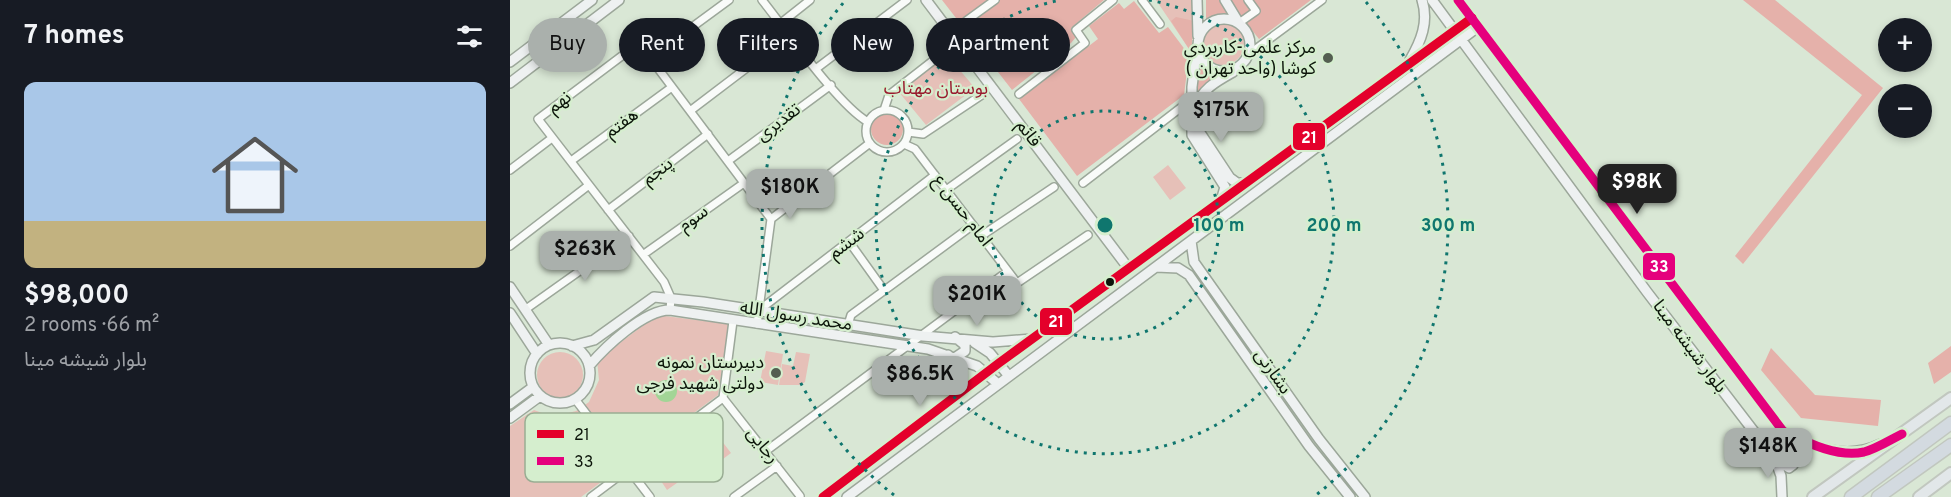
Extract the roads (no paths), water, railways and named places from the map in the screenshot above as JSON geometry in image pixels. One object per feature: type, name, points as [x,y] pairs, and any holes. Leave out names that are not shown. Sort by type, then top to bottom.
[{"type":"highway","points":[[1851,497],[1951,423]]},
{"type":"highway","points":[[1878,497],[1951,445]]},
{"type":"main road","points":[[1813,497],[1951,398]]},
{"type":"main road","points":[[1919,497],[1951,473]]},
{"type":"street","points":[[510,62],[592,0]]},
{"type":"street","points":[[510,83],[619,0]]},
{"type":"street","points":[[705,18],[729,0]]},
{"type":"street","points":[[762,0],[777,18]]},
{"type":"street","points":[[787,18],[810,0]]},
{"type":"street","points":[[819,67],[908,0]]},
{"type":"street","name":"قائم","points":[[926,0],[1129,269]]},
{"type":"street","points":[[970,18],[995,0]]},
{"type":"street","points":[[1019,94],[1085,43],[1076,30],[1113,0]]},
{"type":"street","points":[[1142,0],[1160,24]]},
{"type":"street","points":[[1197,0],[1198,42],[1192,99],[1192,135],[1226,180],[1247,183]]},
{"type":"street","points":[[1225,0],[1249,37],[1249,54]]},
{"type":"street","points":[[1239,23],[1256,11],[1248,0]]},
{"type":"street","points":[[1192,120],[1200,95],[1239,66],[1249,54],[1323,0]]},
{"type":"street","points":[[1407,65],[1423,34],[1425,22],[1422,0]]},
{"type":"street","name":"بلوار شیشه مینا","points":[[1432,0],[1463,39],[1647,292],[1775,459],[1781,476],[1782,497]]},
{"type":"street","name":"بلوار شیشه مینا","points":[[1458,0],[1783,431],[1806,442],[1846,452],[1864,452],[1902,434]]},
{"type":"street","points":[[823,497],[999,363],[1472,18]]},
{"type":"street","points":[[1239,23],[1231,19],[1215,20],[1207,24],[1198,42],[1201,57],[1214,69],[1231,70],[1239,66]]},
{"type":"street","points":[[847,497],[1478,27]]},
{"type":"street","name":"نهم","points":[[552,138],[538,119],[619,58]]},
{"type":"street","points":[[884,110],[902,115],[908,132],[904,144],[893,151],[886,152],[870,143],[866,132],[868,122],[884,110],[889,95],[926,66]]},
{"type":"street","points":[[819,70],[858,116],[868,122]]},
{"type":"street","points":[[661,72],[771,219]]},
{"type":"street","points":[[690,111],[741,72]]},
{"type":"street","name":"تقدیری","points":[[728,161],[831,85]]},
{"type":"street","name":"هفتم","points":[[571,161],[672,87]]},
{"type":"street","points":[[908,132],[923,134],[983,94]]},
{"type":"street","points":[[1083,183],[1192,99]]},
{"type":"street","name":"پنجم","points":[[608,210],[708,134]]},
{"type":"street","points":[[510,170],[552,138],[644,254],[664,282],[671,298],[670,310],[653,313],[603,349],[589,366]]},
{"type":"street","points":[[946,190],[1017,139]]},
{"type":"street","points":[[757,324],[771,219],[870,143]]},
{"type":"street","name":"امام حسن ع","points":[[904,144],[915,149],[1017,284],[1088,235]]},
{"type":"street","name":"ششم","points":[[758,311],[850,243],[935,175]]},
{"type":"street","points":[[1215,206],[1224,195],[1226,180]]},
{"type":"street","name":"سوم","points":[[644,254],[744,183]]},
{"type":"street","points":[[1247,183],[1247,190],[1254,193]]},
{"type":"street","points":[[510,246],[590,185]]},
{"type":"street","points":[[981,236],[1054,187]]},
{"type":"street","points":[[1225,199],[1232,204],[1231,211]]},
{"type":"street","points":[[848,325],[851,315],[973,225]]},
{"type":"street","points":[[526,309],[628,236]]},
{"type":"street","name":"بشارتی","points":[[1191,241],[1194,262],[1319,439],[1365,497]]},
{"type":"street","points":[[850,243],[884,289]]},
{"type":"street","name":"بشارتی","points":[[1156,267],[1178,268],[1189,275],[1310,446],[1350,497]]},
{"type":"street","points":[[766,451],[1008,271]]},
{"type":"street","points":[[510,287],[549,345],[537,354],[530,370],[533,387],[540,396],[553,402],[575,399],[587,384],[589,366],[583,354],[572,346]]},
{"type":"street","name":"محمد رسول الله","points":[[549,345],[572,346],[594,340],[654,297],[923,336],[993,342],[1033,339]]},
{"type":"street","name":"محمد رسول الله","points":[[670,310],[909,346],[951,355],[988,373],[997,384]]},
{"type":"street","points":[[512,318],[537,354]]},
{"type":"street","points":[[703,413],[723,398],[733,321]]},
{"type":"street","points":[[955,337],[983,347],[1008,375]]},
{"type":"street","points":[[952,400],[961,379],[958,366],[951,355],[965,351],[965,345],[955,337]]},
{"type":"street","points":[[510,404],[533,387]]},
{"type":"street","points":[[510,418],[540,396]]},
{"type":"street","name":"رجایی","points":[[723,398],[800,496]]},
{"type":"street","points":[[575,399],[586,413]]},
{"type":"street","points":[[1773,419],[1795,458],[1793,465],[1789,468],[1775,459]]},
{"type":"street","points":[[734,497],[777,466]]},
{"type":"street","points":[[591,497],[611,482]]},
{"type":"street","points":[[639,482],[650,497]]},
{"type":"place","name":"مرکز علمی-کاربردی کوشا (واحد تهران )","points":[[1328,58]]},
{"type":"place","name":"دبیرستان نمونه دولتی شهید فرجی","points":[[776,373]]},
{"type":"park label","name":"بوستان مهتاب","points":[[936,89]]}]
